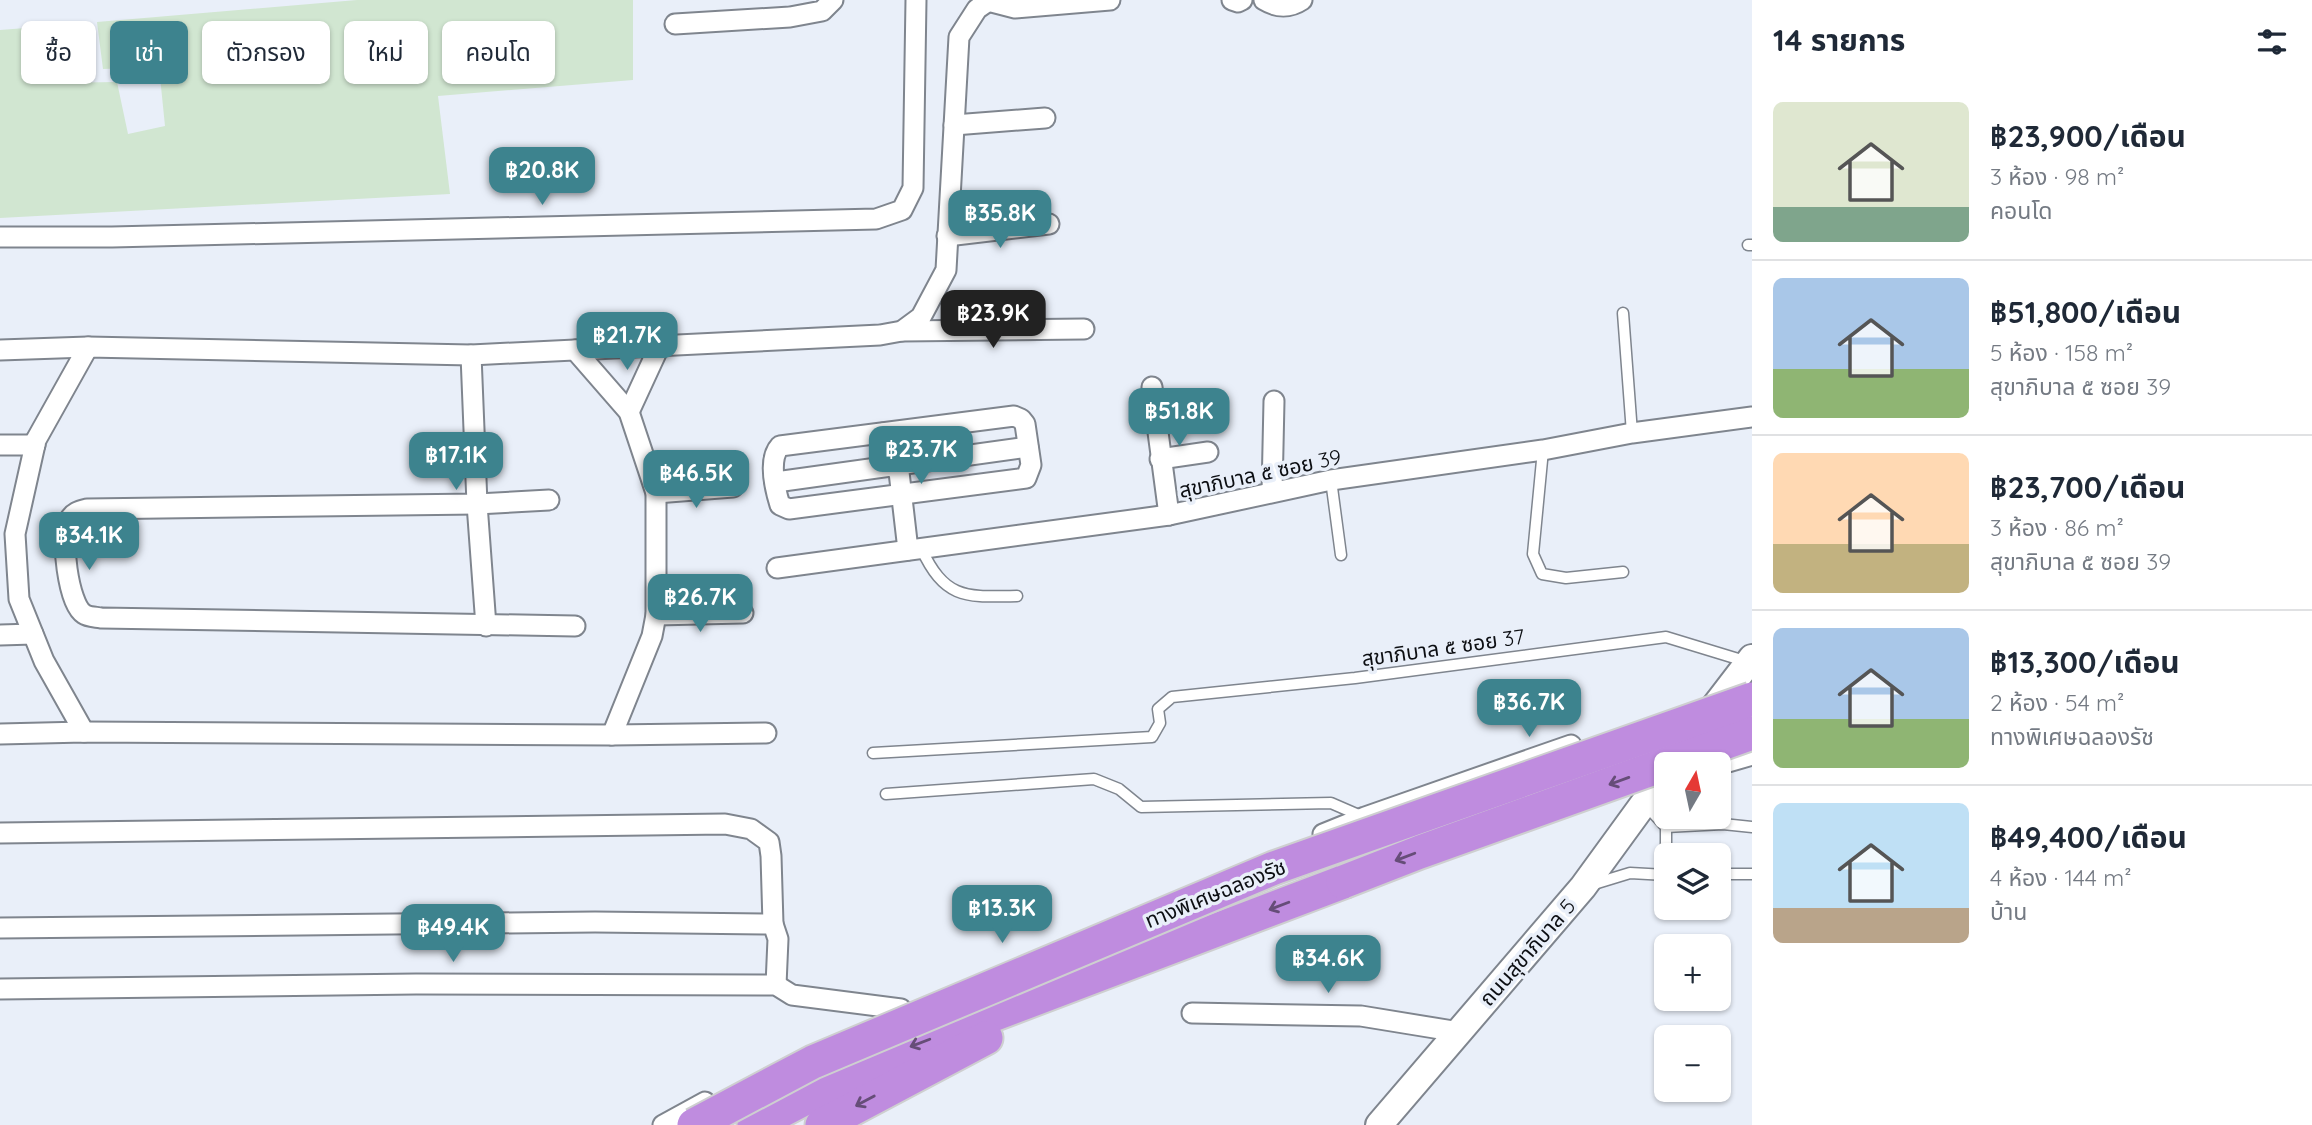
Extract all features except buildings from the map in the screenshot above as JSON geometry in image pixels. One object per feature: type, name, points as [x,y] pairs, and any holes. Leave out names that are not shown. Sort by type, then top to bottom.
[{"type":"highway","name":"ทางพิเศษฉลองรัช","points":[[694,1125],[813,1062],[1274,868],[1752,699]]},
{"type":"highway","name":"ทางพิเศษฉลองรัช","points":[[754,1125],[890,1054],[1420,852],[1752,733]]},
{"type":"highway","points":[[822,1125],[958,1051],[1213,931]]},
{"type":"main road","name":"ถนนสุขาภิบาล 5","points":[[1682,752],[1750,660]]},
{"type":"main road","name":"ถนนสุขาภิบาล 5","points":[[1379,1125],[1583,887],[1654,790]]},
{"type":"street","points":[[675,24],[790,17],[822,11],[833,0]]},
{"type":"street","points":[[0,237],[112,237],[876,219],[902,210],[913,188],[916,0]]},
{"type":"street","points":[[902,331],[921,317],[946,270],[959,37],[977,9],[989,0],[1016,8],[1108,0]]},
{"type":"street","points":[[1232,0],[1242,0]]},
{"type":"street","points":[[1264,0],[1279,6],[1288,6],[1302,0]]},
{"type":"street","points":[[954,125],[1045,118]]},
{"type":"street","points":[[947,236],[1049,224]]},
{"type":"street","points":[[0,350],[88,347],[471,355],[880,335],[902,331],[1084,328]]},
{"type":"street","points":[[84,732],[44,661],[19,599],[7,538],[35,445],[88,347]]},
{"type":"street","points":[[629,412],[659,347]]},
{"type":"street","points":[[575,350],[629,412],[656,493],[656,615],[652,636],[612,735]]},
{"type":"street","points":[[471,355],[477,504],[486,626]]},
{"type":"street","points":[[1152,387],[1169,515]]},
{"type":"street","points":[[1272,492],[1273,401]]},
{"type":"street","points":[[1014,416],[1025,424],[1031,465],[1026,478],[789,509],[780,505],[774,464],[776,450],[780,446],[883,433],[1014,416]]},
{"type":"street","name":"สุขาภิบาล ๕ ซอย 39","points":[[777,568],[1169,515],[1331,480],[1752,417]]},
{"type":"street","points":[[883,433],[888,461],[899,472],[914,549]]},
{"type":"street","points":[[0,445],[35,445]]},
{"type":"street","points":[[776,482],[1028,447]]},
{"type":"street","points":[[1160,459],[1208,452]]},
{"type":"street","points":[[656,493],[733,487]]},
{"type":"street","points":[[549,500],[477,504],[87,509],[76,512],[68,522],[65,560],[75,603],[84,614],[101,618],[575,626]]},
{"type":"street","points":[[656,615],[743,613]]},
{"type":"street","points":[[0,635],[33,634]]},
{"type":"street","points":[[663,1125],[770,1067],[901,1009],[1365,817],[1624,727],[1673,721],[1698,729]]},
{"type":"street","points":[[0,734],[766,733]]},
{"type":"street","points":[[1731,761],[1752,755]]},
{"type":"street","points":[[0,834],[725,824],[751,829],[769,842],[773,924],[778,939],[776,985]]},
{"type":"street","points":[[0,928],[595,922],[773,924]]},
{"type":"street","points":[[0,989],[776,985],[792,995],[901,1009]]},
{"type":"street","points":[[1192,1013],[1361,1016],[1459,1032]]},
{"type":"lane","points":[[1623,313],[1632,433]]},
{"type":"lane","points":[[1543,450],[1533,554],[1542,575],[1566,578],[1623,572]]},
{"type":"lane","points":[[1331,480],[1341,555]]},
{"type":"lane","points":[[914,549],[948,587],[972,597],[1017,596]]},
{"type":"lane","name":"สุขาภิบาล ๕ ซอย 37","points":[[873,753],[1152,737],[1160,723],[1158,709],[1172,697],[1355,678],[1665,637],[1750,660]]},
{"type":"lane","points":[[886,794],[1094,779],[1119,789],[1141,807],[1331,803],[1365,817]]},
{"type":"lane","points":[[1644,803],[1654,814]]},
{"type":"lane","points":[[1731,825],[1752,827]]},
{"type":"lane","points":[[1583,887],[1630,873],[1654,874]]},
{"type":"lane","points":[[1731,874],[1752,874]]},
{"type":"green space","points":[[357,0],[633,0],[633,80],[438,96],[450,194],[0,218],[0,30],[21,28],[21,84],[117,84],[128,134],[165,126],[161,84],[188,84],[188,21],[110,21],[110,69],[103,69],[97,22]]}]
